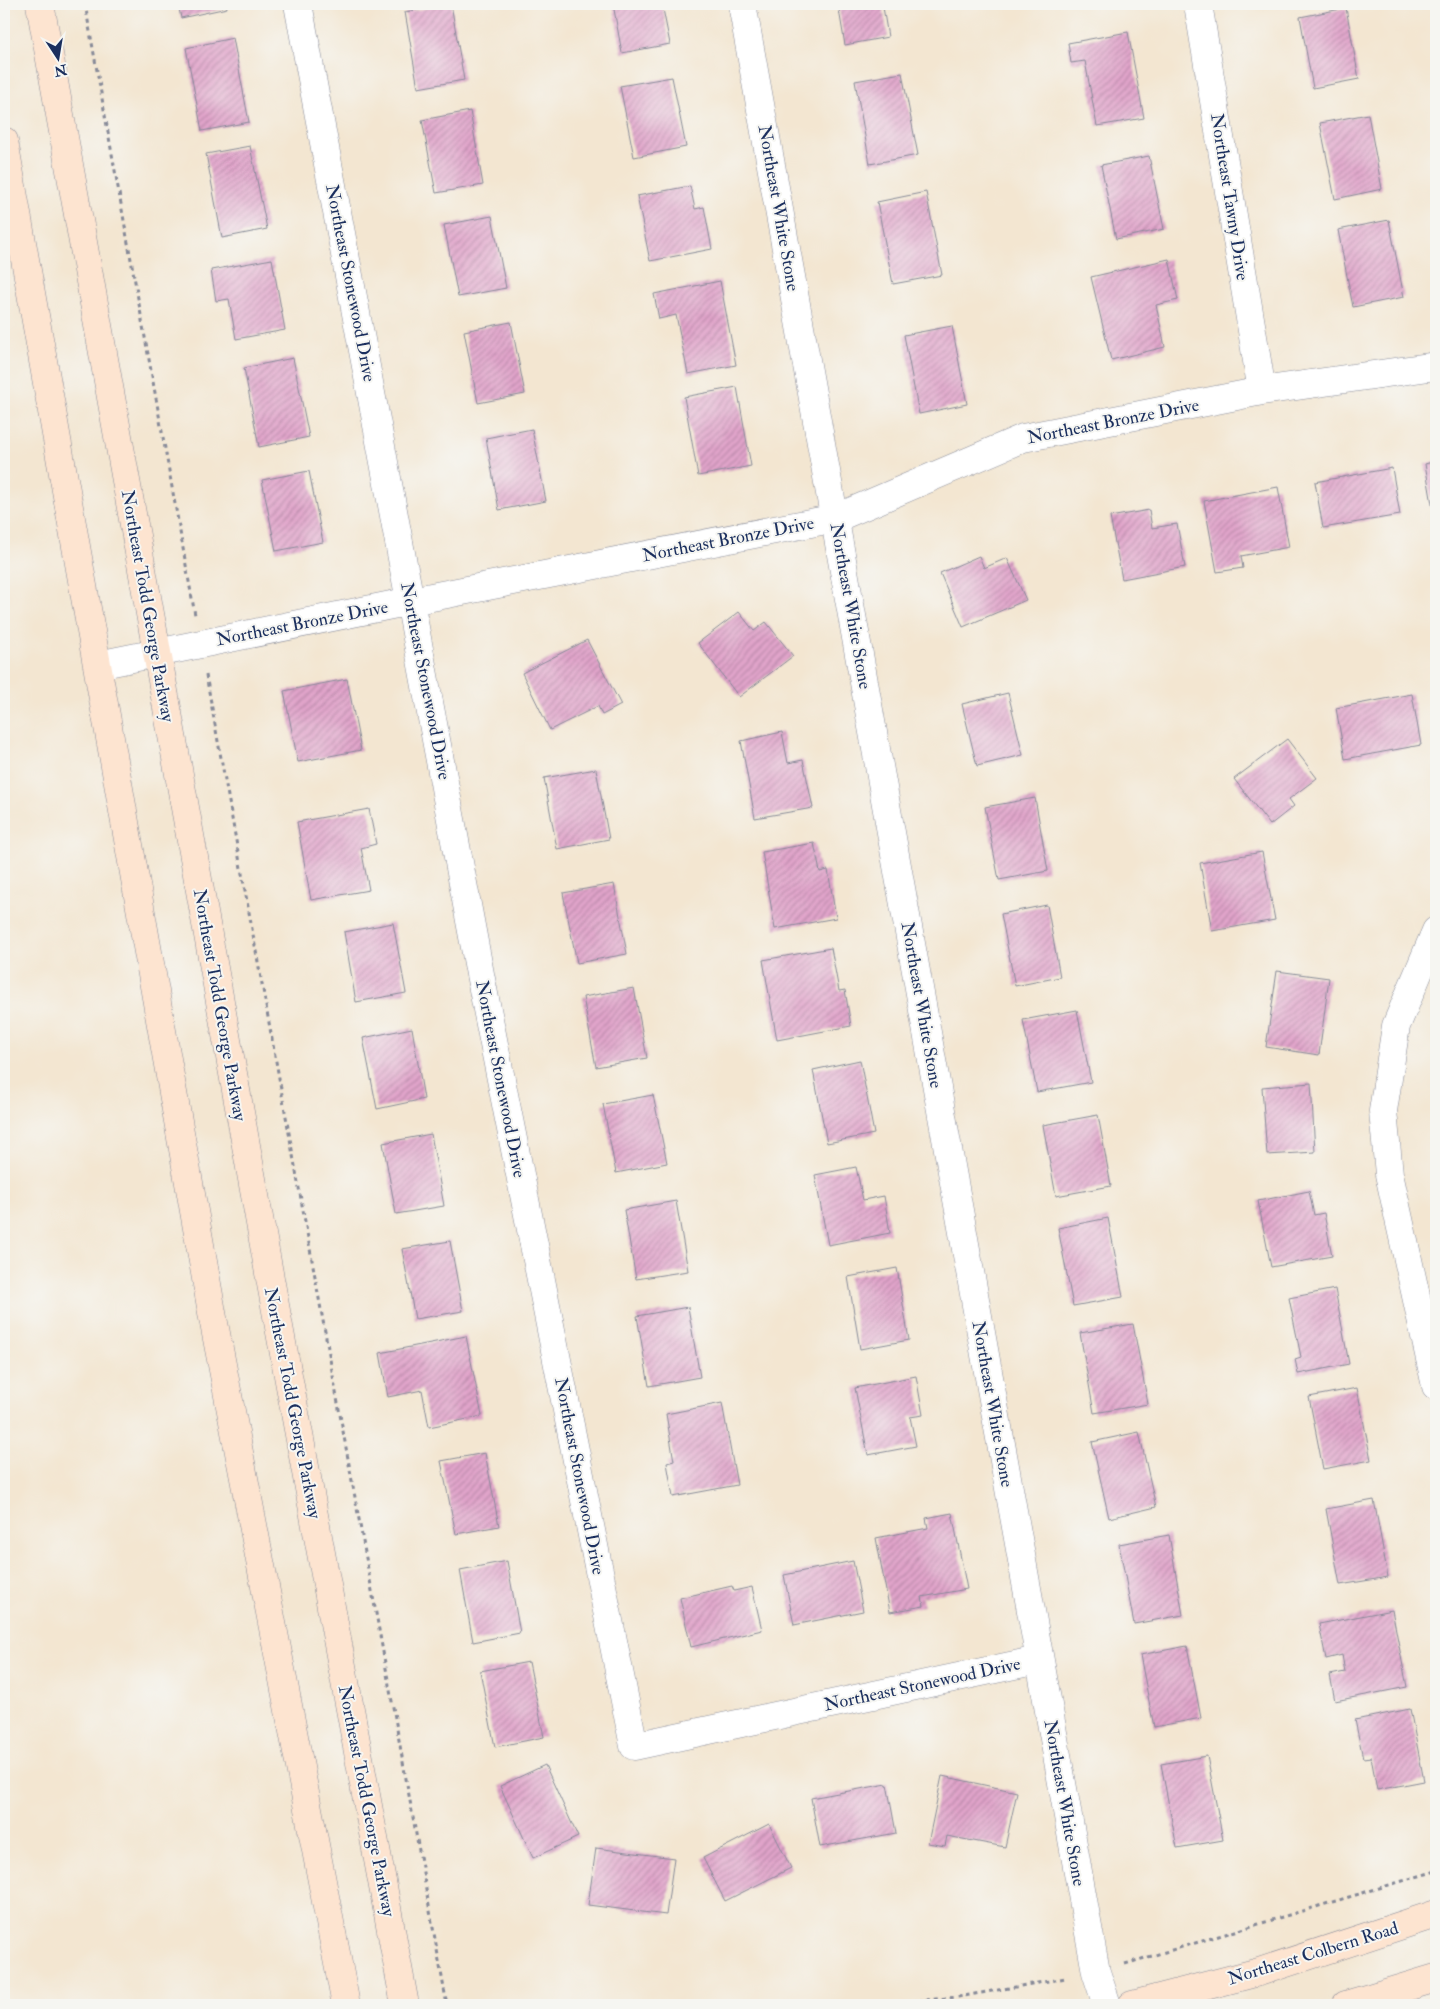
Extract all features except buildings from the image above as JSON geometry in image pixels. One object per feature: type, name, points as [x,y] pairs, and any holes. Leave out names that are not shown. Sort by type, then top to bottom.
[{"type":"main road","name":"Northeast Todd George Parkway","points":[[40,4],[156,653],[405,2005]]},
{"type":"main road","points":[[4,141],[212,1318],[346,2005]]},
{"type":"main road","name":"Northeast Colbern Road","points":[[1132,2005],[1259,1972],[1436,1914]]},
{"type":"main road","points":[[1346,2005],[1436,1978]]},
{"type":"street","name":"Northeast Stonewood Drive","points":[[298,4],[482,984],[634,1746],[1038,1660]]},
{"type":"street","name":"Northeast White Stone","points":[[742,4],[836,518],[1038,1660],[1096,1972],[1108,2005]]},
{"type":"street","name":"Northeast Tawny Drive","points":[[1198,4],[1262,391]]},
{"type":"street","name":"Northeast Bronze Drive","points":[[98,665],[411,601],[836,518],[1023,438],[1262,391],[1436,366]]},
{"type":"street","points":[[1436,931],[1396,1026],[1383,1111],[1389,1174],[1429,1312],[1436,1386]]},
{"type":"path","points":[[85,4],[447,2005]]},
{"type":"path","points":[[870,2005],[958,1997],[1096,1972],[1436,1871]]}]
